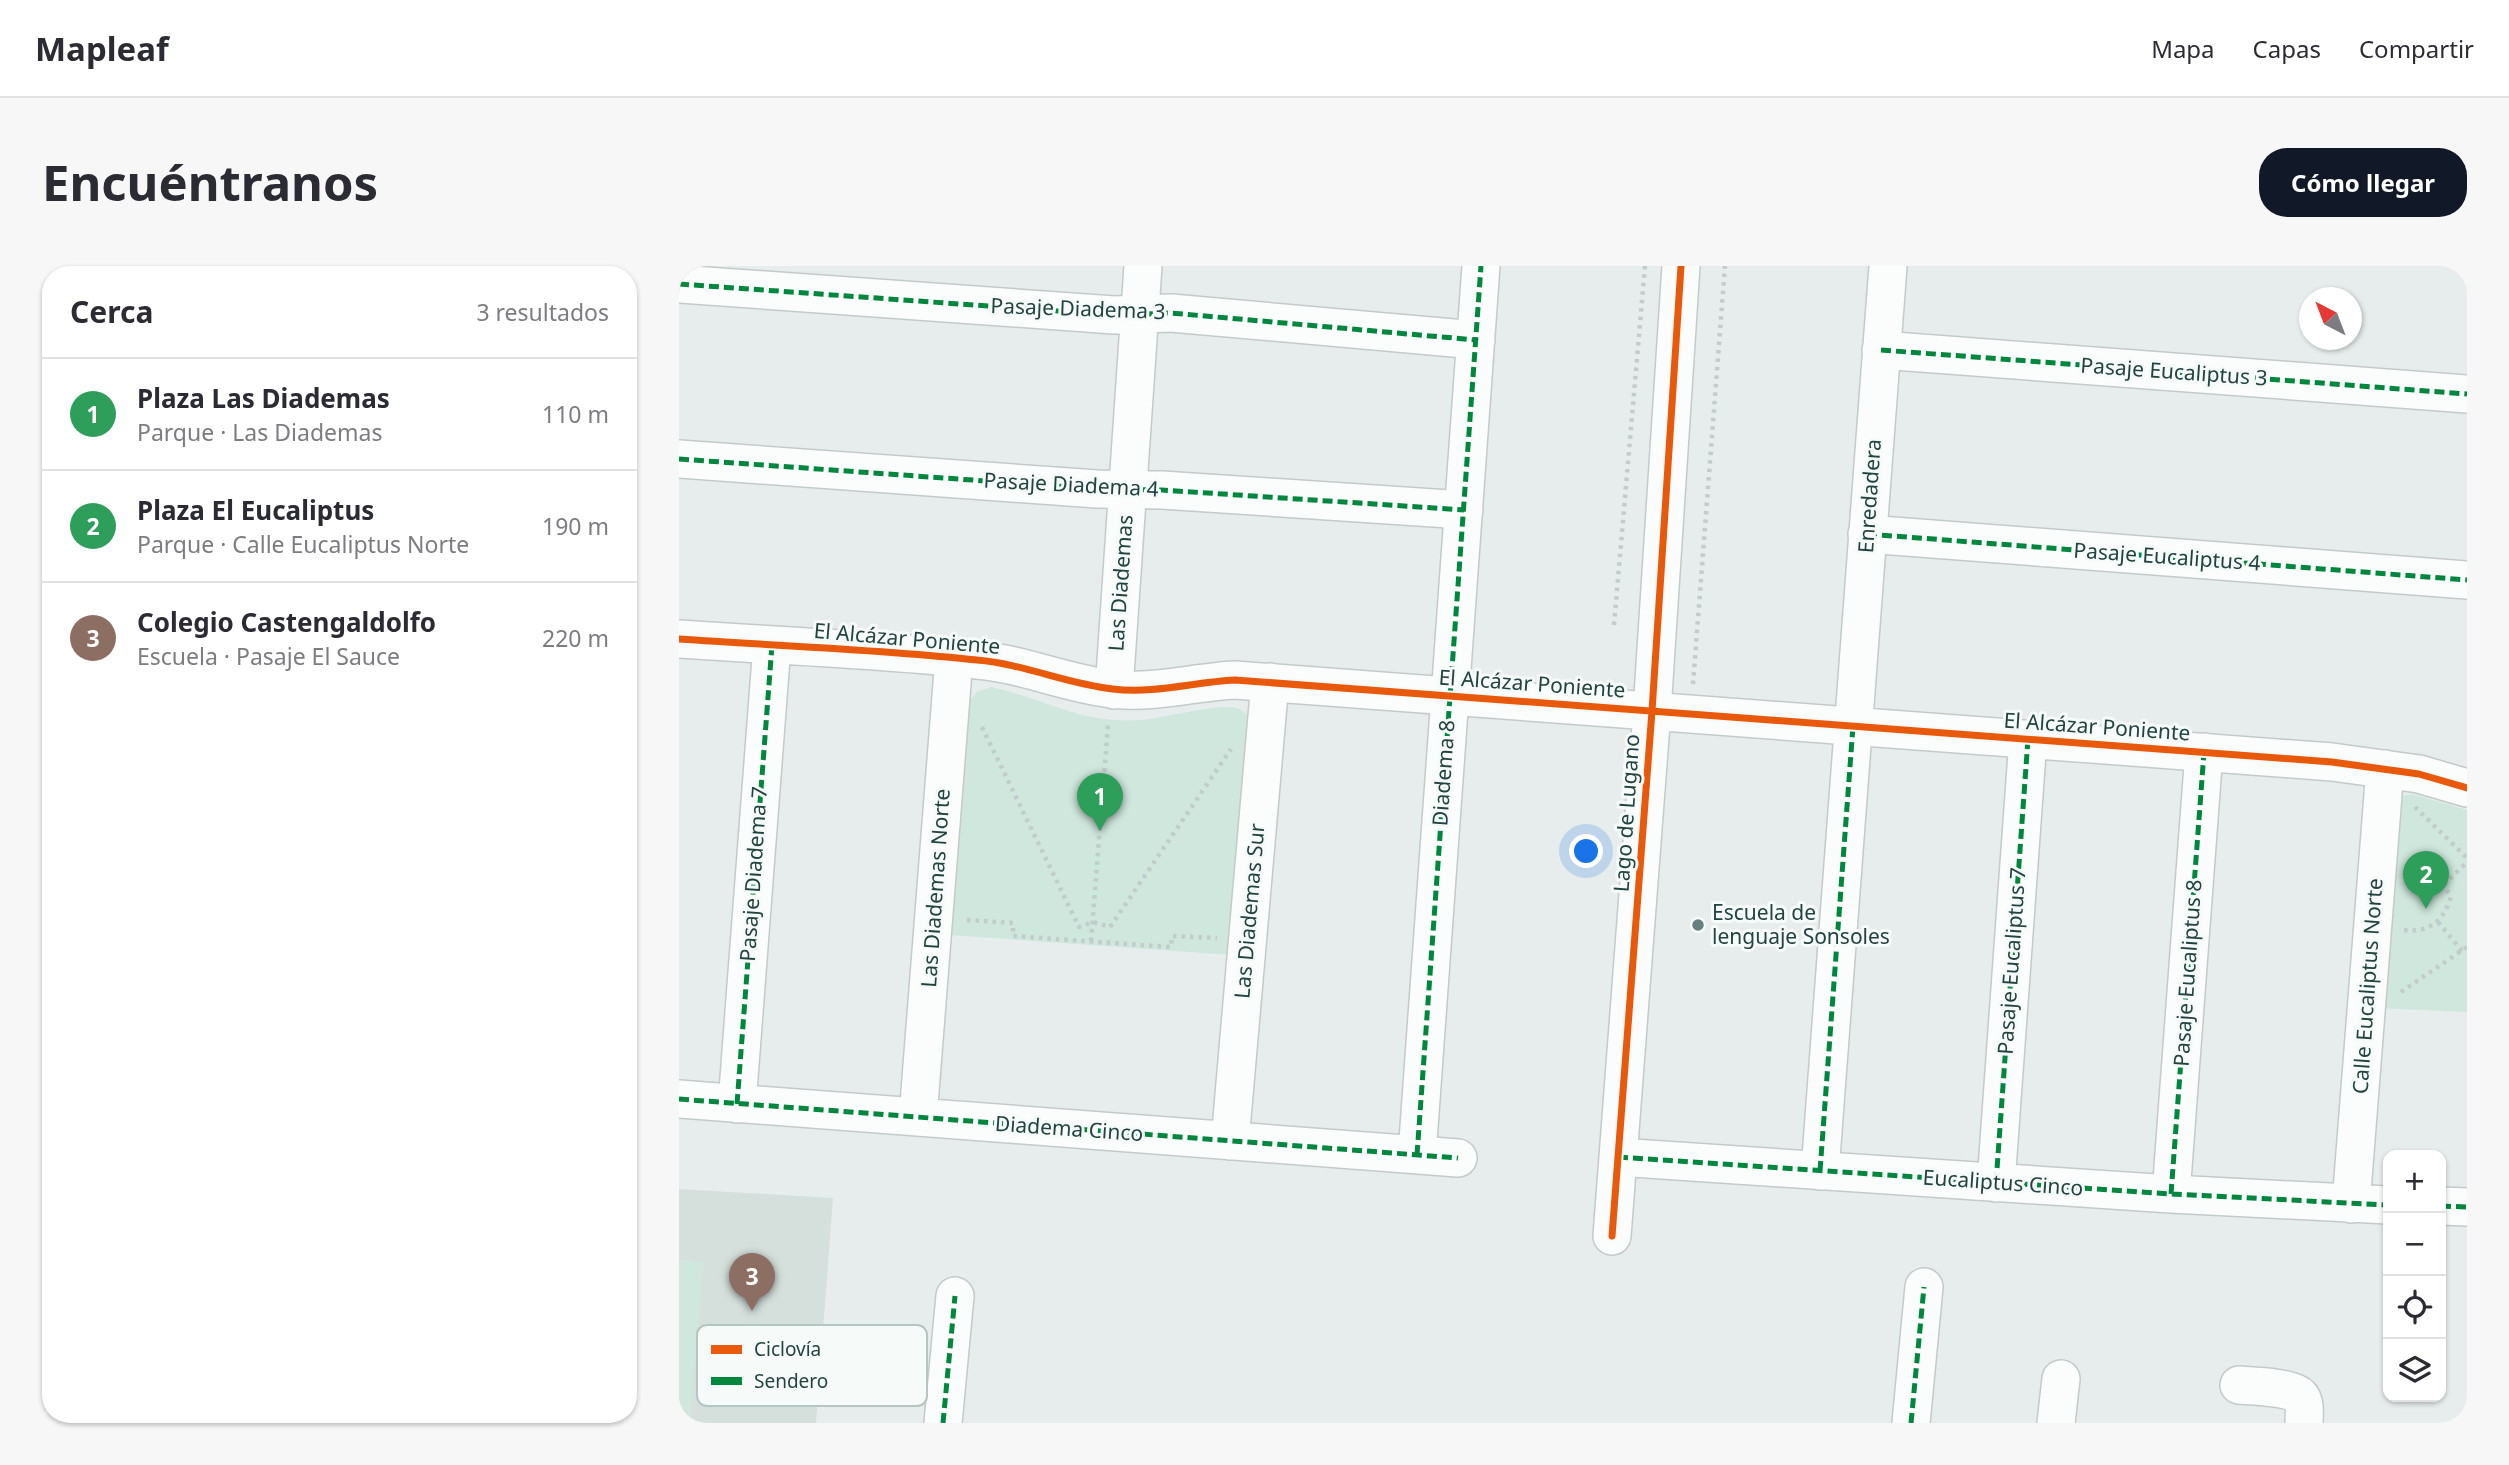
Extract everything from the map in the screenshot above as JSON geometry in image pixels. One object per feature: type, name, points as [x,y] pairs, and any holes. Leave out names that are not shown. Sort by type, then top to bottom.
[{"type":"street","name":"Las Diademas","points":[[1117,707],[1143,266]]},
{"type":"street","name":"Diadema 8","points":[[1417,1155],[1481,266]]},
{"type":"street","name":"Lago de Lugano","points":[[1612,1236],[1652,711],[1681,266]]},
{"type":"street","name":"Enredadera","points":[[1820,1171],[1888,266]]},
{"type":"street","name":"Pasaje Diadema 3","points":[[679,284],[1100,314],[1171,313],[1476,340]]},
{"type":"street","name":"Pasaje Eucaliptus 3","points":[[1881,350],[2467,394]]},
{"type":"street","name":"Pasaje Diadema 4","points":[[679,459],[1464,510]]},
{"type":"street","name":"Pasaje Eucaliptus 4","points":[[1867,534],[2467,580]]},
{"type":"street","name":"El Alcázar Poniente","points":[[679,639],[1005,664],[1087,685],[1117,707],[1166,689],[1201,682],[1271,682],[2332,762],[2419,774],[2467,788]]},
{"type":"street","name":"Pasaje Diadema 7","points":[[737,1104],[772,645]]},
{"type":"street","name":"Las Diademas Norte","points":[[918,1117],[954,658]]},
{"type":"street","name":"Las Diademas Sur","points":[[1230,1141],[1271,682]]},
{"type":"street","name":"Pasaje Eucaliptus 7","points":[[1996,1183],[2028,739]]},
{"type":"street","name":"Pasaje Eucaliptus 8","points":[[2171,1194],[2204,752]]},
{"type":"street","name":"Calle Eucaliptus Norte","points":[[2351,1204],[2385,769]]},
{"type":"street","name":"Diadema Cinco","points":[[679,1099],[1458,1158]]},
{"type":"street","name":"Eucaliptus Cinco","points":[[1618,1157],[2171,1194],[2383,1205]]},
{"type":"street","points":[[2446,1206],[2467,1207]]},
{"type":"street","points":[[1911,1423],[1924,1287]]},
{"type":"street","points":[[943,1423],[955,1296]]},
{"type":"street","points":[[2056,1423],[2061,1379]]},
{"type":"street","points":[[2239,1385],[2291,1391],[2300,1395],[2304,1404],[2304,1423]]},
{"type":"path","points":[[1613,625],[1645,266]]},
{"type":"path","points":[[1690,714],[1725,266]]},
{"type":"path","points":[[1091,941],[1108,725],[1117,707]]},
{"type":"path","points":[[979,719],[1079,927],[1093,922],[1110,927],[1235,742]]},
{"type":"path","points":[[1097,723],[1108,725]]},
{"type":"path","points":[[2420,803],[2406,799],[2467,860],[2444,884]]},
{"type":"path","points":[[2400,929],[2428,929],[2438,922],[2451,897],[2444,884],[2430,878],[2405,877]]},
{"type":"path","points":[[957,919],[1013,923],[1013,936],[1171,947],[1172,936],[1227,938]]},
{"type":"path","points":[[2438,922],[2462,951]]},
{"type":"shaded area","points":[[679,1189],[833,1198],[823,1325],[697,1325],[697,1406],[817,1406],[816,1423],[679,1423]]},
{"type":"green space","points":[[991,687],[1098,718],[1139,720],[1228,707],[1240,709],[1249,717],[1232,955],[950,935],[968,703],[977,692]]},
{"type":"green space","points":[[2412,794],[2467,810],[2467,1012],[2377,1008],[2394,807],[2402,796]]},
{"type":"green space","points":[[679,1260],[704,1262],[690,1418],[679,1417]]},
{"type":"marked path","points":[[1417,1155],[1481,266]]},
{"type":"marked path","points":[[679,284],[1114,315],[1171,313],[1476,340]]},
{"type":"marked path","points":[[1881,350],[2467,394]]},
{"type":"marked path","points":[[679,459],[1097,489],[1162,490],[1464,510]]},
{"type":"marked path","points":[[1867,534],[2467,580]]},
{"type":"marked path","points":[[737,1104],[772,645]]},
{"type":"marked path","points":[[1820,1171],[1853,726]]},
{"type":"marked path","points":[[1996,1183],[2028,739]]},
{"type":"marked path","points":[[2171,1194],[2204,752]]},
{"type":"marked path","points":[[679,1099],[1458,1158]]},
{"type":"marked path","points":[[1618,1157],[2171,1194],[2383,1205]]},
{"type":"marked path","points":[[2446,1206],[2467,1207]]},
{"type":"marked path","points":[[1911,1423],[1924,1287]]},
{"type":"marked path","points":[[943,1423],[955,1296]]},
{"type":"cycle path","points":[[1612,1236],[1652,711],[1681,266]]},
{"type":"cycle path","points":[[679,639],[865,650],[977,660],[1113,689],[1159,689],[1235,680],[2332,762],[2419,774],[2467,788]]},
{"type":"place","name":"Plaza Las Diademas","points":[[1100,831]]},
{"type":"place","name":"Plaza El Eucaliptus","points":[[2426,909]]},
{"type":"place","name":"Escuela de lenguaje Sonsoles","points":[[1698,925]]},
{"type":"place","name":"Colegio Castengaldolfo","points":[[752,1311]]}]
